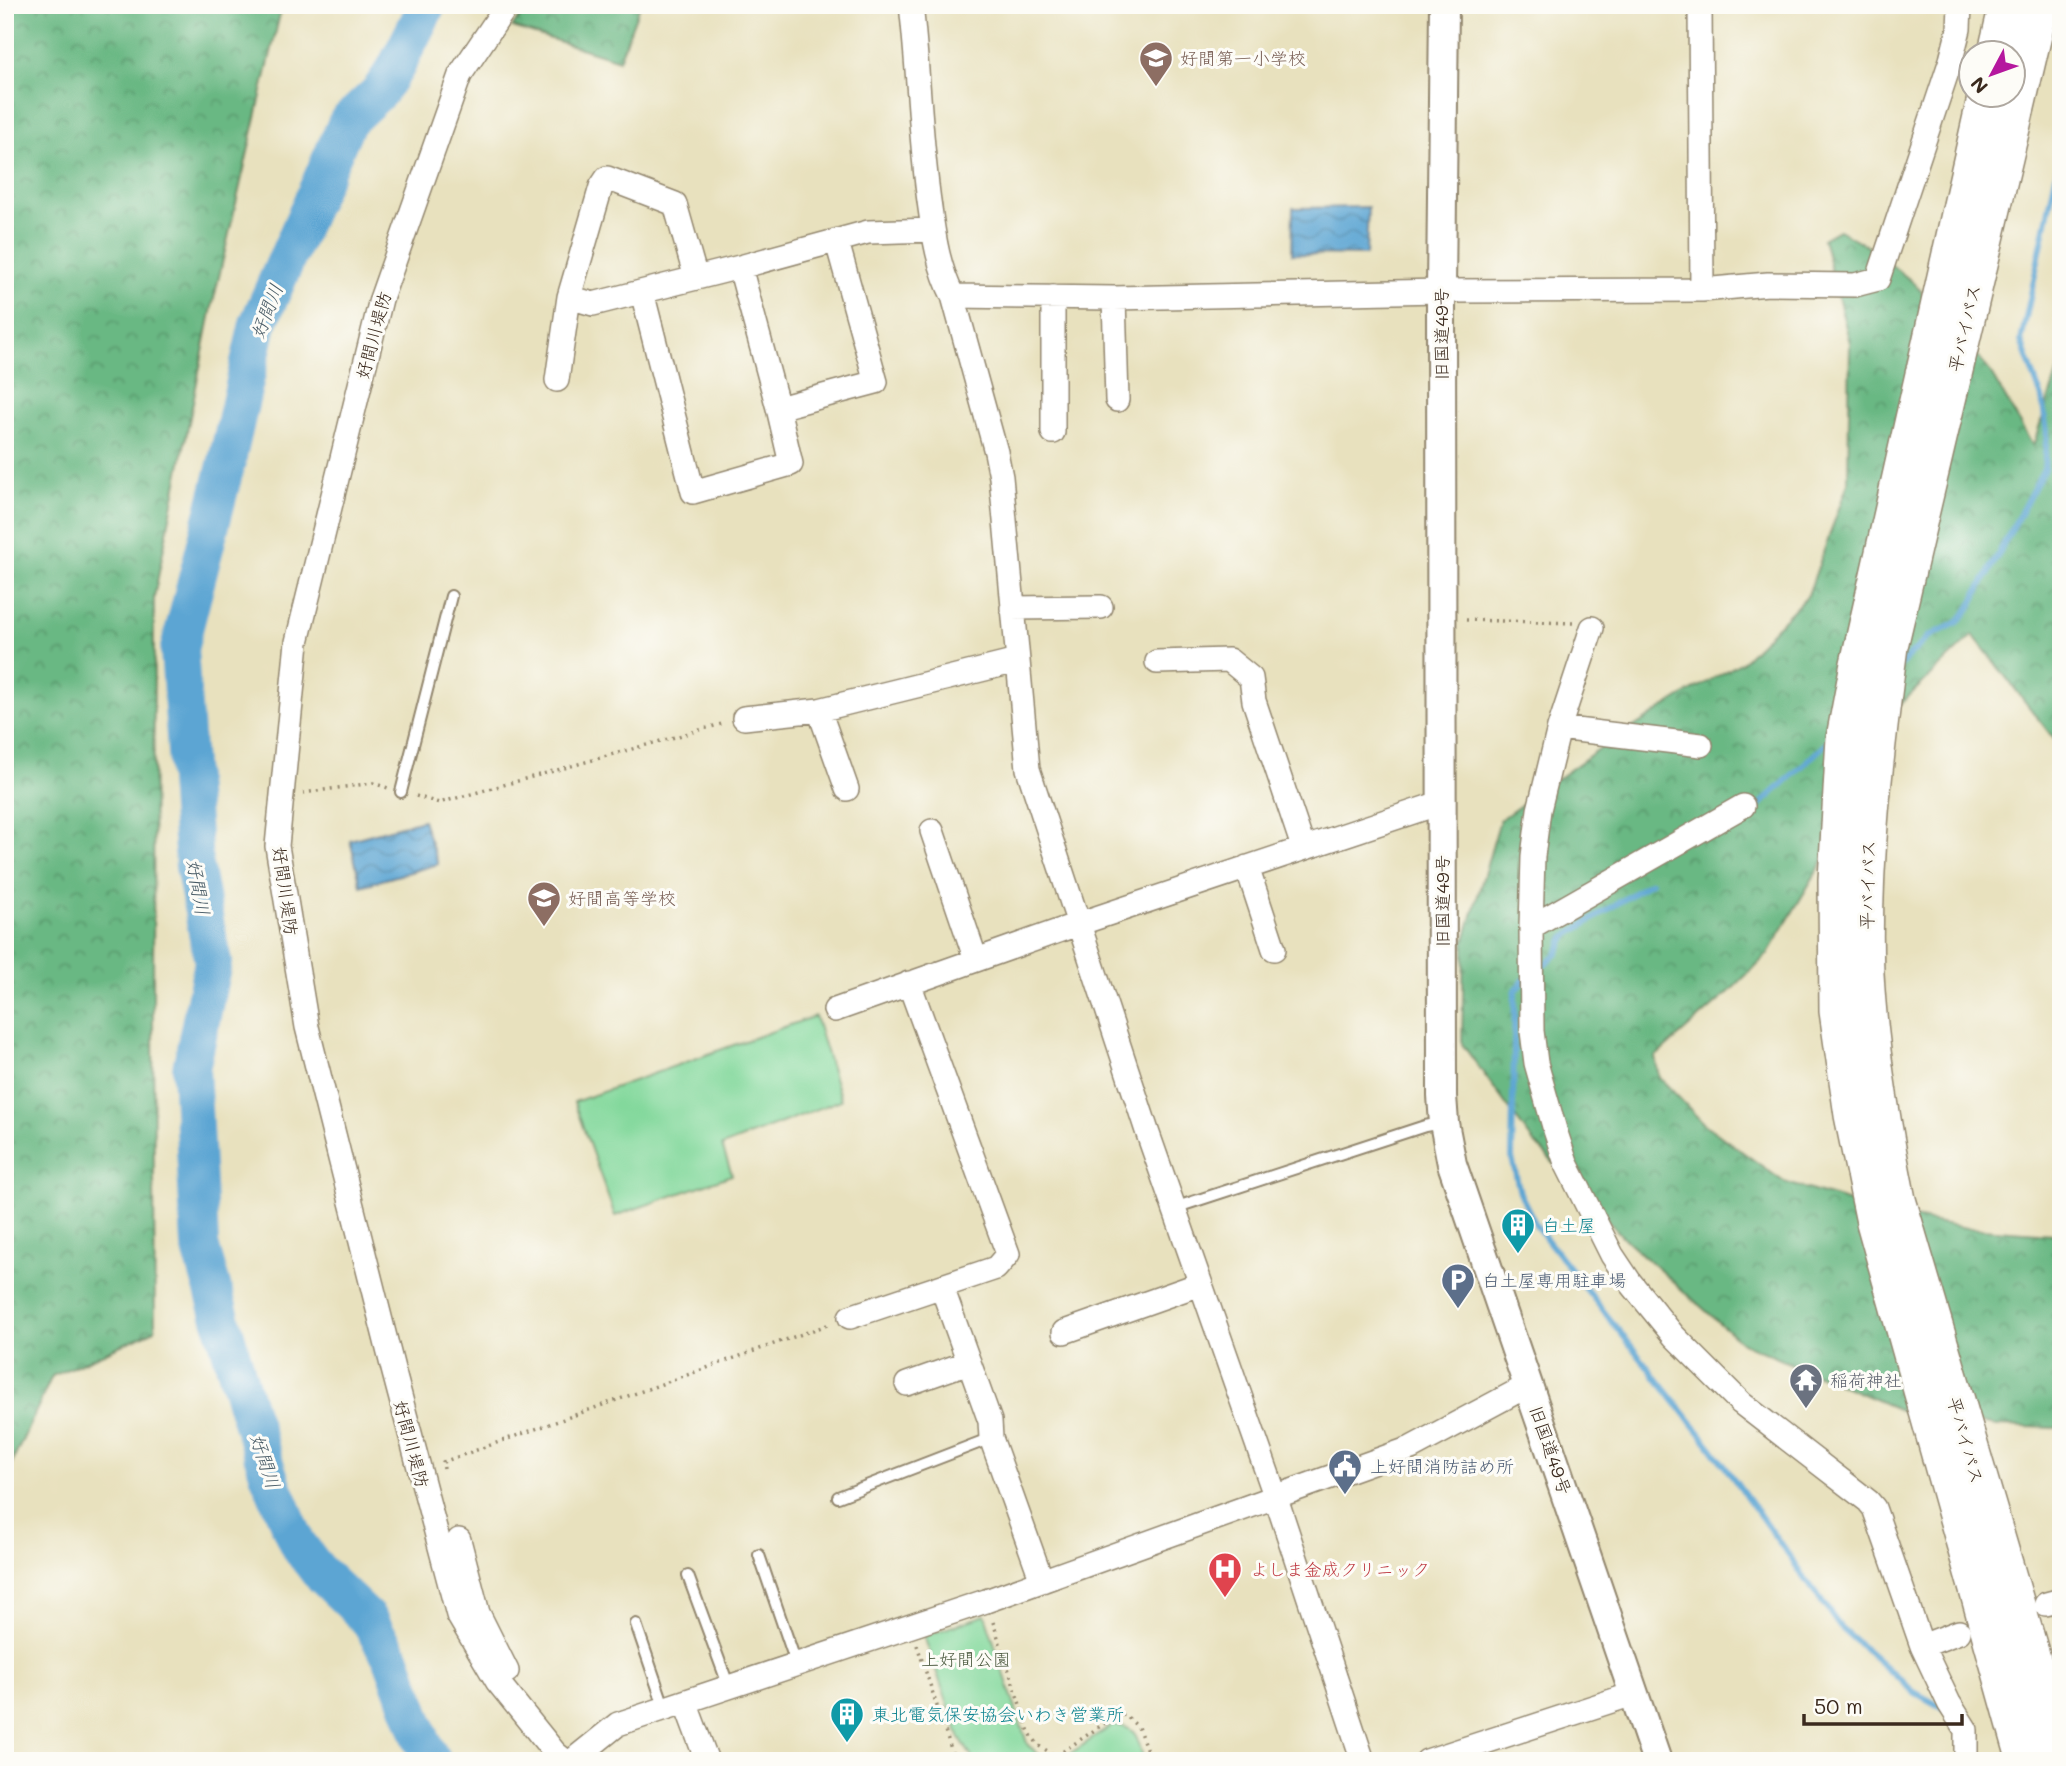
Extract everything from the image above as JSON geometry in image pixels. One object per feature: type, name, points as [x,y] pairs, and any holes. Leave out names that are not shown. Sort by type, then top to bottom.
[{"type":"highway","points":[[2000,38],[2008,5]]},
{"type":"highway","name":"平バイパス","points":[[2026,1761],[1875,1222],[1853,1115],[1839,1011],[1837,880],[1846,738],[1887,659],[2040,5]]},
{"type":"highway","name":"平バイパス","points":[[1984,108],[1862,650],[1866,704],[1866,974],[1880,1115],[1897,1200],[2061,1758]]},
{"type":"street","name":"好間川堤防","points":[[508,5],[460,75],[381,299],[298,642],[277,846],[307,1027],[458,1615],[497,1681],[565,1761]]},
{"type":"street","points":[[911,5],[925,180],[933,230],[998,465],[1012,608],[1012,663],[1028,769],[1078,924],[1276,1498],[1363,1761]]},
{"type":"street","name":"旧国道49号","points":[[1444,5],[1441,291],[1444,1123],[1452,1164],[1657,1761]]},
{"type":"street","points":[[1700,5],[1702,290]]},
{"type":"street","points":[[953,296],[1114,298],[1441,291],[1702,290],[1768,284],[1855,285],[1878,279],[1951,60],[1960,5]]},
{"type":"street","points":[[557,380],[569,297],[601,187],[607,178],[675,204],[696,278]]},
{"type":"street","points":[[569,297],[593,304],[868,232],[933,230]]},
{"type":"street","points":[[778,408],[876,382],[837,242]]},
{"type":"street","points":[[642,292],[693,492],[791,464],[740,267]]},
{"type":"street","points":[[1053,297],[1053,432]]},
{"type":"street","points":[[1114,298],[1118,400]]},
{"type":"street","points":[[1012,608],[1101,607]]},
{"type":"street","points":[[1592,628],[1559,728],[1539,810],[1533,856],[1532,1031],[1536,1063],[1555,1130],[1566,1163],[1612,1255],[1630,1282],[1674,1336],[1741,1403],[1874,1508],[1922,1646],[1949,1703],[1966,1730],[1966,1761]]},
{"type":"street","points":[[1157,662],[1229,660],[1251,678],[1254,701],[1303,848]]},
{"type":"street","points":[[744,718],[819,710],[1012,663]]},
{"type":"street","points":[[819,710],[847,789]]},
{"type":"street","points":[[1559,728],[1701,745]]},
{"type":"street","points":[[835,1010],[1078,924],[1443,802]]},
{"type":"street","points":[[1531,927],[1744,806]]},
{"type":"street","points":[[932,831],[976,960]]},
{"type":"street","points":[[1247,867],[1274,948]]},
{"type":"street","points":[[850,1317],[996,1268],[1007,1254],[909,983]]},
{"type":"street","points":[[1064,1332],[1200,1284]]},
{"type":"street","points":[[944,1293],[989,1421],[991,1438],[1042,1581]]},
{"type":"street","points":[[907,1384],[969,1362]]},
{"type":"street","points":[[572,1761],[618,1724],[986,1601],[1411,1448],[1529,1385]]},
{"type":"street","points":[[459,1540],[478,1613],[523,1704],[523,1713]]},
{"type":"street","points":[[1922,1646],[1959,1632]]},
{"type":"street","points":[[1427,1761],[1633,1694]]},
{"type":"street","points":[[675,1705],[707,1761]]},
{"type":"lane","points":[[401,792],[451,596]]},
{"type":"lane","points":[[1174,1208],[1425,1126],[1444,1123]]},
{"type":"lane","points":[[838,1497],[991,1438]]},
{"type":"lane","points":[[759,1555],[796,1663]]},
{"type":"lane","points":[[688,1576],[729,1687]]},
{"type":"lane","points":[[636,1624],[675,1705]]},
{"type":"path","points":[[1442,620],[1571,622],[1592,628]]},
{"type":"path","points":[[282,795],[373,783],[439,803],[744,718]]},
{"type":"path","points":[[445,1475],[443,1462],[850,1317]]},
{"type":"path","points":[[986,1601],[1029,1732],[1039,1746],[1056,1756],[1114,1717],[1125,1715],[1138,1727],[1151,1761]]},
{"type":"path","points":[[910,1627],[955,1761]]},
{"type":"green space","points":[[5,5],[282,5],[212,307],[154,597],[155,1330],[52,1376],[5,1478]]},
{"type":"green space","points":[[530,5],[640,5],[619,60],[512,27]]},
{"type":"green space","points":[[1839,230],[1866,245],[1914,283],[1989,370],[2033,446],[2061,362],[2061,729],[2054,739],[1973,635],[1890,714],[1844,826],[1767,955],[1655,1057],[1659,1077],[1704,1124],[1784,1182],[1886,1213],[1967,1228],[2053,1234],[2061,1238],[2061,1426],[2055,1428],[1997,1426],[1900,1410],[1742,1343],[1627,1241],[1532,1140],[1462,1044],[1464,943],[1500,820],[1596,751],[1742,662],[1808,595],[1848,483],[1850,343],[1823,239]]},
{"type":"green space","points":[[815,1016],[841,1100],[722,1146],[732,1175],[615,1216],[574,1102]]},
{"type":"green space","name":"上好間公園","points":[[985,1615],[1027,1743],[1041,1758],[1057,1761],[974,1761],[959,1736],[924,1636]]},
{"type":"green space","points":[[1113,1725],[1128,1728],[1136,1735],[1144,1761],[1059,1761]]},
{"type":"water","points":[[1368,207],[1366,255],[1292,254],[1293,208]]},
{"type":"water","points":[[423,820],[438,864],[361,886],[350,840]]},
{"type":"waterway","name":"好間川","points":[[427,5],[395,69],[379,92],[347,122],[258,324],[226,465],[179,649],[194,866],[213,962],[191,1069],[200,1245],[269,1476],[297,1543],[318,1571],[368,1619],[392,1659],[432,1761]]},
{"type":"waterway","points":[[1900,665],[1928,637],[1958,622],[1969,609],[2044,469],[2047,432],[2042,398],[2021,341],[2061,152]]},
{"type":"waterway","points":[[1760,805],[1831,739]]},
{"type":"waterway","points":[[1539,969],[1557,954],[1565,937],[1651,882]]},
{"type":"waterway","points":[[1524,980],[1515,991],[1512,1158],[1520,1193],[1537,1227],[1711,1447],[1840,1627],[1914,1692],[1945,1709]]},
{"type":"place","name":"好間第一小学校","points":[[1156,88]]},
{"type":"place","name":"好間高等学校","points":[[544,928]]},
{"type":"place","name":"白土屋","points":[[1518,1255]]},
{"type":"place","name":"白土屋専用駐車場","points":[[1458,1310]]},
{"type":"place","name":"稲荷神社","points":[[1806,1410]]},
{"type":"place","name":"上好間消防詰め所","points":[[1345,1496]]},
{"type":"place","name":"よしま金成クリニック","points":[[1225,1599]]},
{"type":"place","name":"東北電気保安協会いわき営業所","points":[[847,1744]]}]
